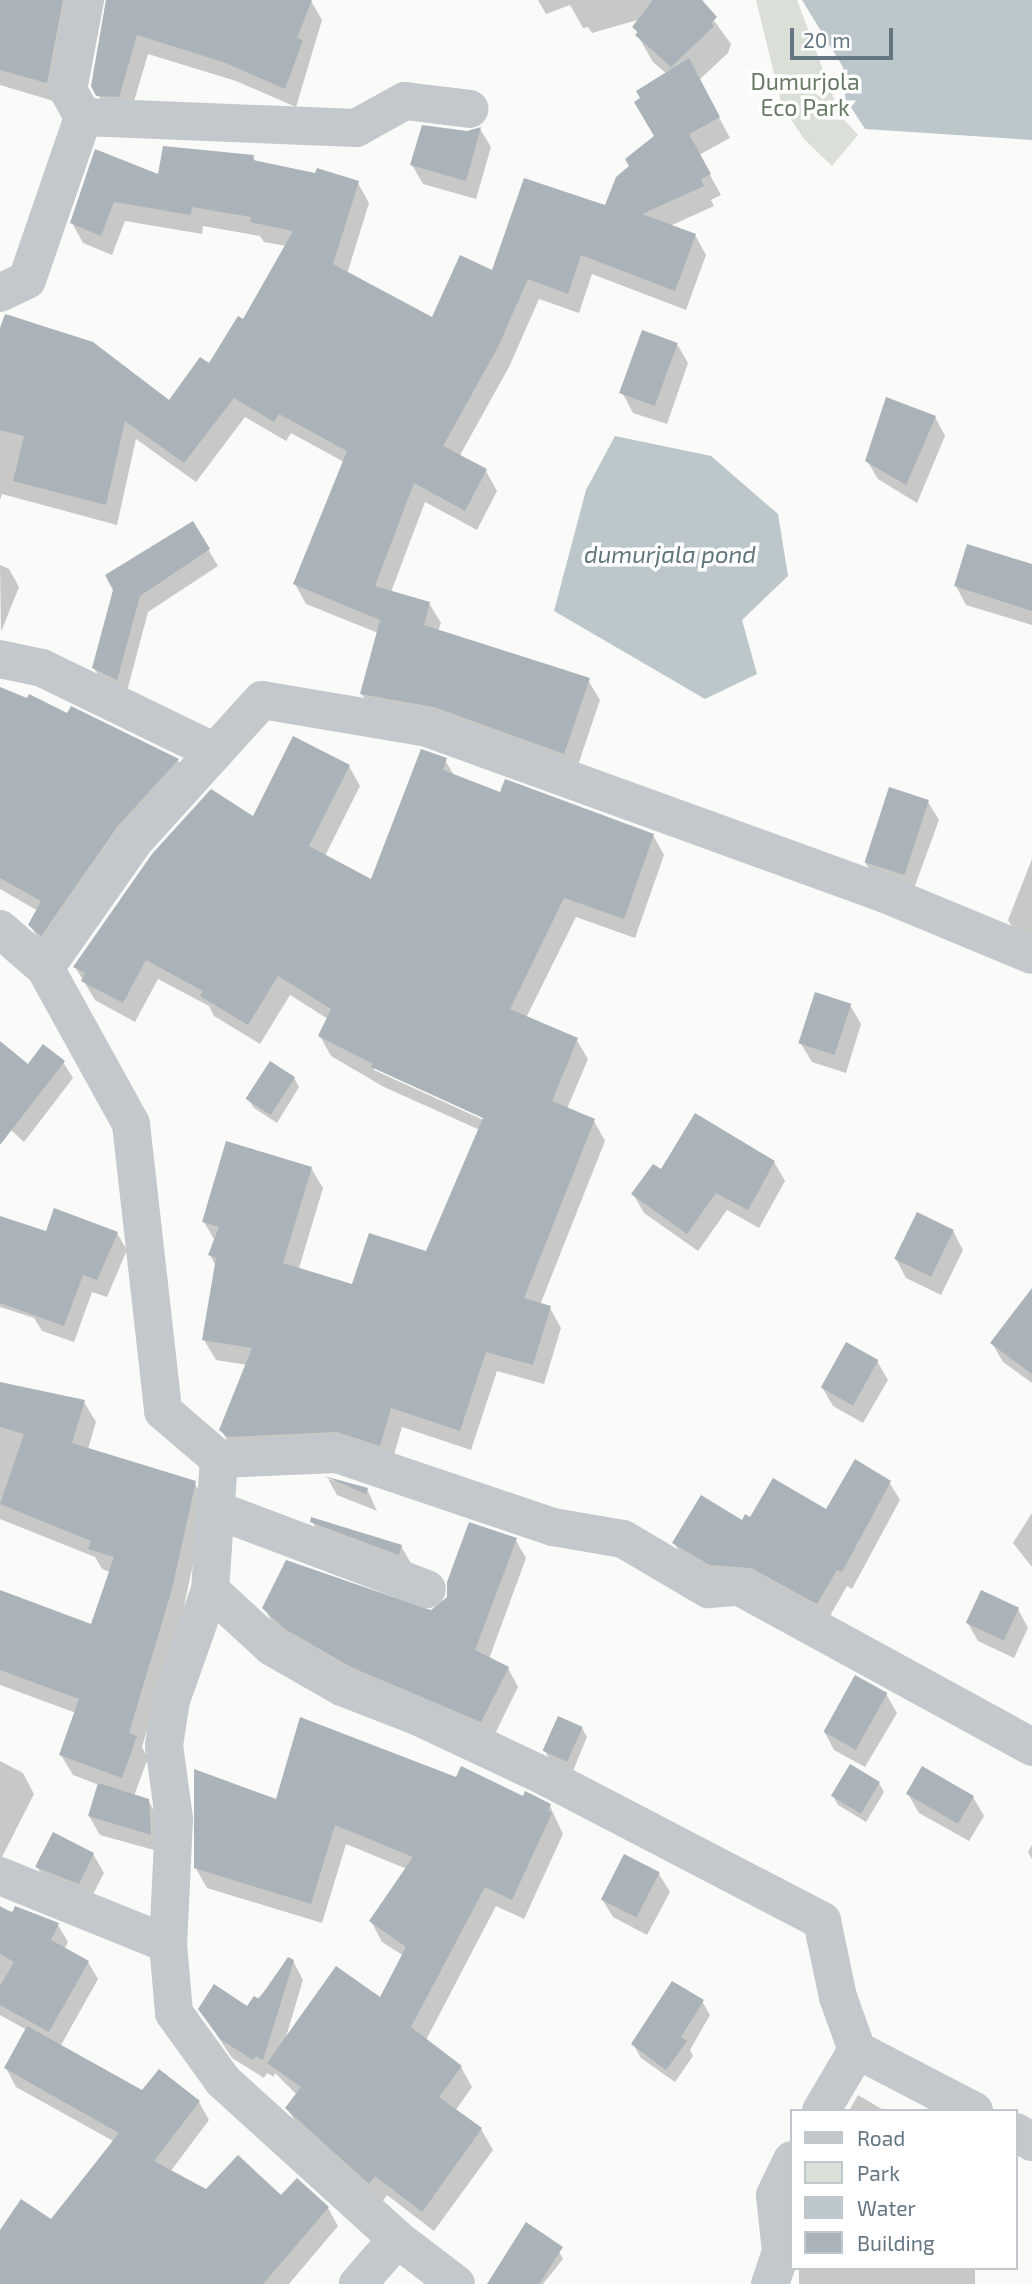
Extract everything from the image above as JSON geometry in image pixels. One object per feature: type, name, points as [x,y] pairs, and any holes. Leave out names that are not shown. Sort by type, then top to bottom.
[{"type":"street","points":[[0,293],[27,280],[83,117],[68,90],[85,0]]},
{"type":"street","points":[[83,117],[356,128],[405,101],[470,109]]},
{"type":"street","points":[[0,659],[42,668],[215,752]]},
{"type":"street","points":[[45,968],[135,840],[261,700],[427,728],[885,894],[1032,955]]},
{"type":"street","points":[[0,929],[45,968],[131,1124],[163,1411],[219,1459],[337,1454],[553,1527],[623,1539],[708,1589],[740,1587],[1032,1747]]},
{"type":"street","points":[[219,1459],[219,1511],[210,1590],[172,1700],[164,1745],[175,1866],[168,1944],[174,2013],[223,2081],[397,2239],[456,2284]]},
{"type":"street","points":[[219,1511],[426,1589]]},
{"type":"street","points":[[210,1590],[272,1647],[342,1687],[419,1717],[529,1769],[822,1921],[838,1997],[857,2050],[970,2109]]},
{"type":"street","points":[[0,1876],[168,1944]]},
{"type":"street","points":[[822,2109],[857,2050]]},
{"type":"street","points":[[770,2284],[781,2252],[775,2195],[790,2164]]},
{"type":"street","points":[[358,2284],[397,2239]]},
{"type":"green space","name":"Dumurjola Eco Park","points":[[756,0],[797,0],[840,115],[858,135],[832,166],[804,139],[782,106]]},
{"type":"water","points":[[802,0],[1032,0],[1032,140],[865,129],[845,98],[843,67]]},
{"type":"water","name":"dumurjala pond","points":[[615,436],[711,456],[778,514],[788,576],[742,620],[757,674],[705,699],[554,611],[586,490]]},
{"type":"building","points":[[0,0],[63,0],[47,83],[0,70]]},
{"type":"building","points":[[106,0],[312,0],[297,38],[303,40],[285,89],[223,62],[137,35],[119,97],[96,96],[91,86]]},
{"type":"building","points":[[653,0],[702,0],[717,17],[711,23],[714,26],[671,67],[635,35],[638,32],[632,27]]},
{"type":"building","points":[[689,58],[720,117],[689,134],[711,174],[701,179],[704,186],[642,214],[696,234],[675,291],[581,255],[568,294],[528,279],[498,347],[443,446],[487,469],[465,511],[414,483],[375,586],[430,602],[424,625],[590,678],[564,754],[434,707],[360,694],[380,620],[293,584],[347,451],[279,414],[274,422],[234,398],[184,463],[125,421],[106,505],[13,481],[24,436],[0,430],[0,328],[5,314],[93,342],[169,400],[200,357],[209,363],[238,316],[243,319],[293,231],[250,222],[251,217],[192,207],[191,215],[114,202],[101,236],[70,223],[95,149],[158,174],[163,146],[254,155],[253,160],[315,173],[317,168],[359,181],[333,264],[432,317],[460,255],[492,270],[524,178],[605,205],[616,177],[629,166],[625,159],[654,136],[634,102],[640,98],[636,91]]},
{"type":"building","points":[[422,125],[467,131],[481,127],[466,181],[410,165]]},
{"type":"building","points":[[642,330],[678,343],[655,406],[619,393]]},
{"type":"building","points":[[886,397],[936,416],[906,485],[865,461]]},
{"type":"building","points":[[193,521],[210,549],[140,596],[117,680],[92,668],[113,590],[105,575]]},
{"type":"building","points":[[967,544],[1032,564],[1032,611],[954,586]]},
{"type":"building","points":[[0,687],[27,698],[29,694],[67,713],[71,706],[179,759],[117,827],[41,936],[28,925],[41,901],[0,878]]},
{"type":"building","points":[[293,736],[350,765],[309,846],[371,879],[421,749],[447,758],[443,770],[500,792],[505,779],[654,834],[624,919],[564,898],[510,1009],[578,1038],[552,1101],[595,1119],[524,1298],[551,1306],[533,1365],[486,1352],[460,1431],[391,1408],[380,1446],[337,1432],[228,1437],[219,1430],[252,1348],[202,1340],[216,1258],[208,1255],[219,1227],[202,1222],[226,1141],[312,1167],[283,1263],[352,1284],[369,1233],[426,1251],[483,1118],[371,1067],[373,1064],[318,1036],[331,1009],[278,976],[248,1025],[200,996],[203,991],[146,960],[123,1003],[81,981],[85,973],[73,967],[152,854],[211,789],[253,816]]},
{"type":"building","points":[[889,787],[929,800],[905,875],[865,862]]},
{"type":"building","points":[[815,992],[851,1004],[834,1055],[798,1043]]},
{"type":"building","points":[[0,1041],[28,1064],[43,1044],[65,1061],[0,1145]]},
{"type":"building","points":[[270,1061],[295,1077],[271,1115],[245,1099]]},
{"type":"building","points":[[695,1113],[775,1161],[748,1210],[716,1193],[687,1234],[631,1194],[653,1164],[661,1169]]},
{"type":"building","points":[[54,1208],[118,1232],[97,1280],[83,1275],[64,1326],[0,1303],[0,1216],[46,1231]]},
{"type":"building","points":[[917,1212],[954,1230],[931,1277],[894,1259]]},
{"type":"building","points":[[1032,1288],[1032,1374],[990,1343]]},
{"type":"building","points":[[846,1342],[878,1360],[853,1405],[821,1387]]},
{"type":"building","points":[[0,1382],[85,1400],[72,1443],[196,1481],[172,1589],[129,1733],[137,1736],[122,1778],[59,1755],[79,1699],[0,1670],[0,1590],[91,1624],[114,1557],[88,1549],[91,1541],[0,1504],[24,1434],[0,1427]]},
{"type":"building","points":[[855,1459],[891,1481],[842,1572],[837,1570],[817,1604],[751,1568],[710,1565],[672,1543],[701,1495],[742,1520],[745,1514],[750,1517],[773,1478],[826,1509]]},
{"type":"building","points":[[324,1476],[368,1488],[366,1494]]},
{"type":"building","points":[[311,1517],[402,1545],[399,1555],[310,1522]]},
{"type":"building","points":[[469,1522],[517,1538],[475,1650],[509,1667],[481,1722],[351,1667],[285,1629],[262,1608],[286,1560],[431,1610],[447,1597],[447,1582]]},
{"type":"building","points":[[981,1590],[1019,1608],[1004,1640],[966,1623]]},
{"type":"building","points":[[855,1675],[887,1693],[856,1750],[823,1732]]},
{"type":"building","points":[[558,1716],[583,1727],[567,1762],[543,1751]]},
{"type":"building","points":[[300,1717],[456,1777],[461,1766],[523,1796],[525,1791],[551,1804],[548,1811],[552,1813],[512,1900],[485,1887],[411,2027],[462,2066],[439,2097],[482,2128],[422,2212],[375,2176],[369,2184],[285,2108],[301,2087],[267,2063],[336,1966],[380,1997],[406,1947],[369,1921],[413,1857],[335,1825],[311,1904],[194,1868],[194,1769],[276,1799]]},
{"type":"building","points":[[850,1764],[880,1782],[861,1814],[831,1796]]},
{"type":"building","points":[[922,1766],[974,1796],[958,1824],[906,1794]]},
{"type":"building","points":[[98,1783],[149,1799],[151,1835],[88,1816]]},
{"type":"building","points":[[53,1832],[94,1853],[79,1884],[35,1867]]},
{"type":"building","points":[[624,1854],[660,1872],[636,1918],[601,1899]]},
{"type":"building","points":[[0,1906],[12,1913],[15,1906],[59,1923],[51,1940],[89,1961],[49,2032],[0,2005],[0,1986],[14,1962],[0,1954]]},
{"type":"building","points":[[288,1957],[294,1960],[263,2060],[256,2056],[253,2060],[220,2039],[198,2009],[214,1984],[247,2006],[254,1996],[259,1999]]},
{"type":"building","points":[[672,1981],[704,2000],[681,2037],[687,2041],[666,2070],[631,2044]]},
{"type":"building","points":[[27,2026],[142,2090],[159,2069],[200,2101],[154,2161],[206,2189],[238,2155],[281,2195],[297,2178],[329,2207],[263,2284],[0,2284],[0,2230],[21,2199],[51,2219],[119,2133],[4,2068]]},
{"type":"building","points":[[526,2222],[563,2247],[539,2284],[487,2284]]}]
